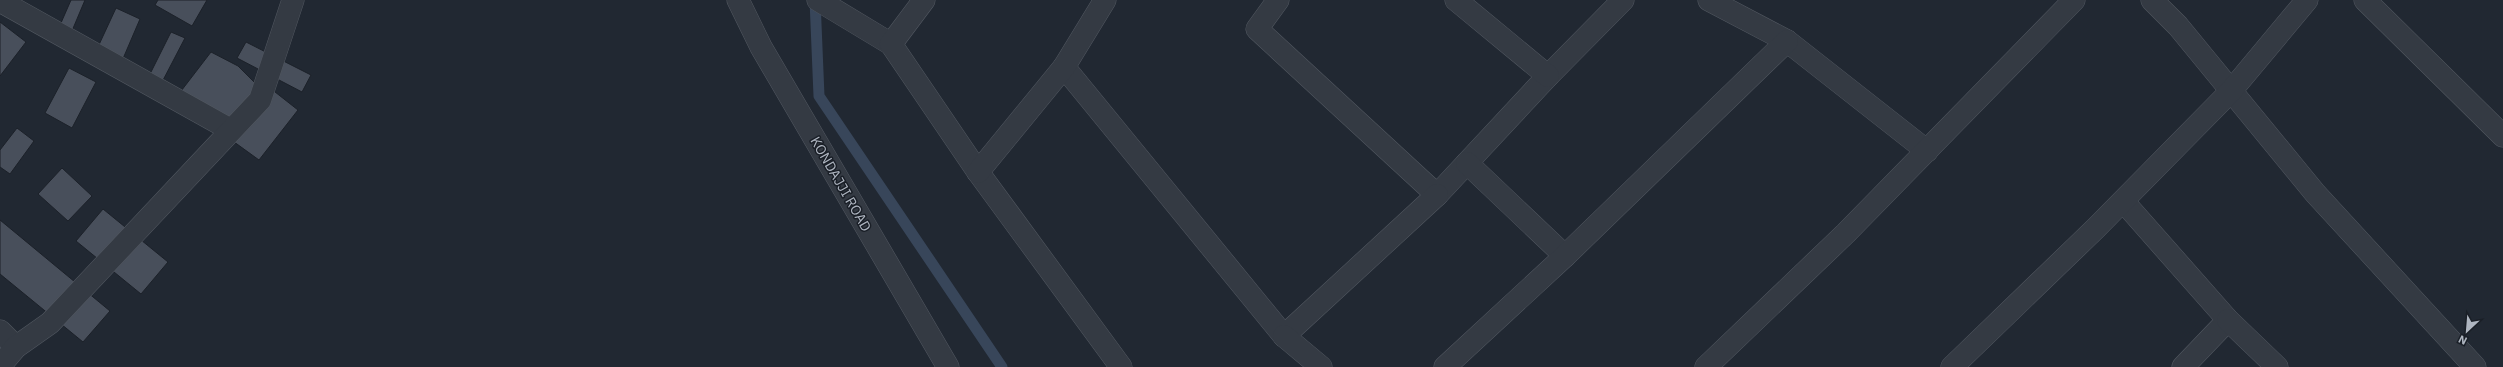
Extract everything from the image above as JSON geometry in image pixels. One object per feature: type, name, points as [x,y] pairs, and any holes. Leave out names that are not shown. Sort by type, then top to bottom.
[{"type":"street","points":[[0,366],[16,348],[50,323],[260,100],[293,0]]},
{"type":"street","name":"KONDAJJI ROAD","points":[[738,0],[761,47],[948,367]]},
{"type":"street","points":[[891,44],[924,0]]},
{"type":"street","points":[[978,172],[1064,67],[1105,0]]},
{"type":"street","points":[[1278,0],[1257,29],[1437,195]]},
{"type":"street","points":[[1456,0],[1548,76]]},
{"type":"street","points":[[1284,336],[1437,195],[1548,76],[1623,0]]},
{"type":"street","points":[[1709,0],[1787,41],[1927,151]]},
{"type":"street","points":[[1706,367],[1846,233],[2074,0]]},
{"type":"street","points":[[2152,0],[2178,26],[2315,193],[2475,367]]},
{"type":"street","points":[[1952,367],[2123,201],[2231,91],[2307,0]]},
{"type":"street","points":[[2365,0],[2503,136]]},
{"type":"street","points":[[0,1],[231,130]]},
{"type":"street","points":[[824,4],[891,44],[978,172],[1121,367]]},
{"type":"street","points":[[1445,367],[1565,256],[1787,41]]},
{"type":"street","points":[[1064,67],[1284,336],[1321,367]]},
{"type":"street","points":[[1467,163],[1565,256]]},
{"type":"street","points":[[2123,201],[2228,320],[2276,367]]},
{"type":"street","points":[[2183,367],[2228,320]]},
{"type":"street","points":[[0,331],[16,348]]},
{"type":"building","points":[[71,0],[85,0],[69,38],[57,32]]},
{"type":"building","points":[[158,0],[207,0],[192,26],[155,5]]},
{"type":"building","points":[[116,8],[140,19],[122,61],[97,49]]},
{"type":"building","points":[[0,22],[26,42],[0,76]]},
{"type":"building","points":[[171,32],[185,38],[160,86],[147,80]]},
{"type":"building","points":[[246,42],[311,75],[302,92],[237,58]]},
{"type":"building","points":[[211,52],[238,66],[261,89],[228,132],[178,95]]},
{"type":"building","points":[[69,68],[96,82],[72,128],[45,113]]},
{"type":"building","points":[[270,88],[298,110],[259,160],[230,139]]},
{"type":"building","points":[[17,128],[34,141],[10,174],[0,167],[0,150]]},
{"type":"building","points":[[62,168],[92,196],[68,221],[38,194]]},
{"type":"building","points":[[103,209],[168,262],[141,294],[76,241]]},
{"type":"building","points":[[0,220],[110,311],[83,342],[0,274]]},
{"type":"waterway","points":[[815,0],[819,96],[1002,367]]}]
